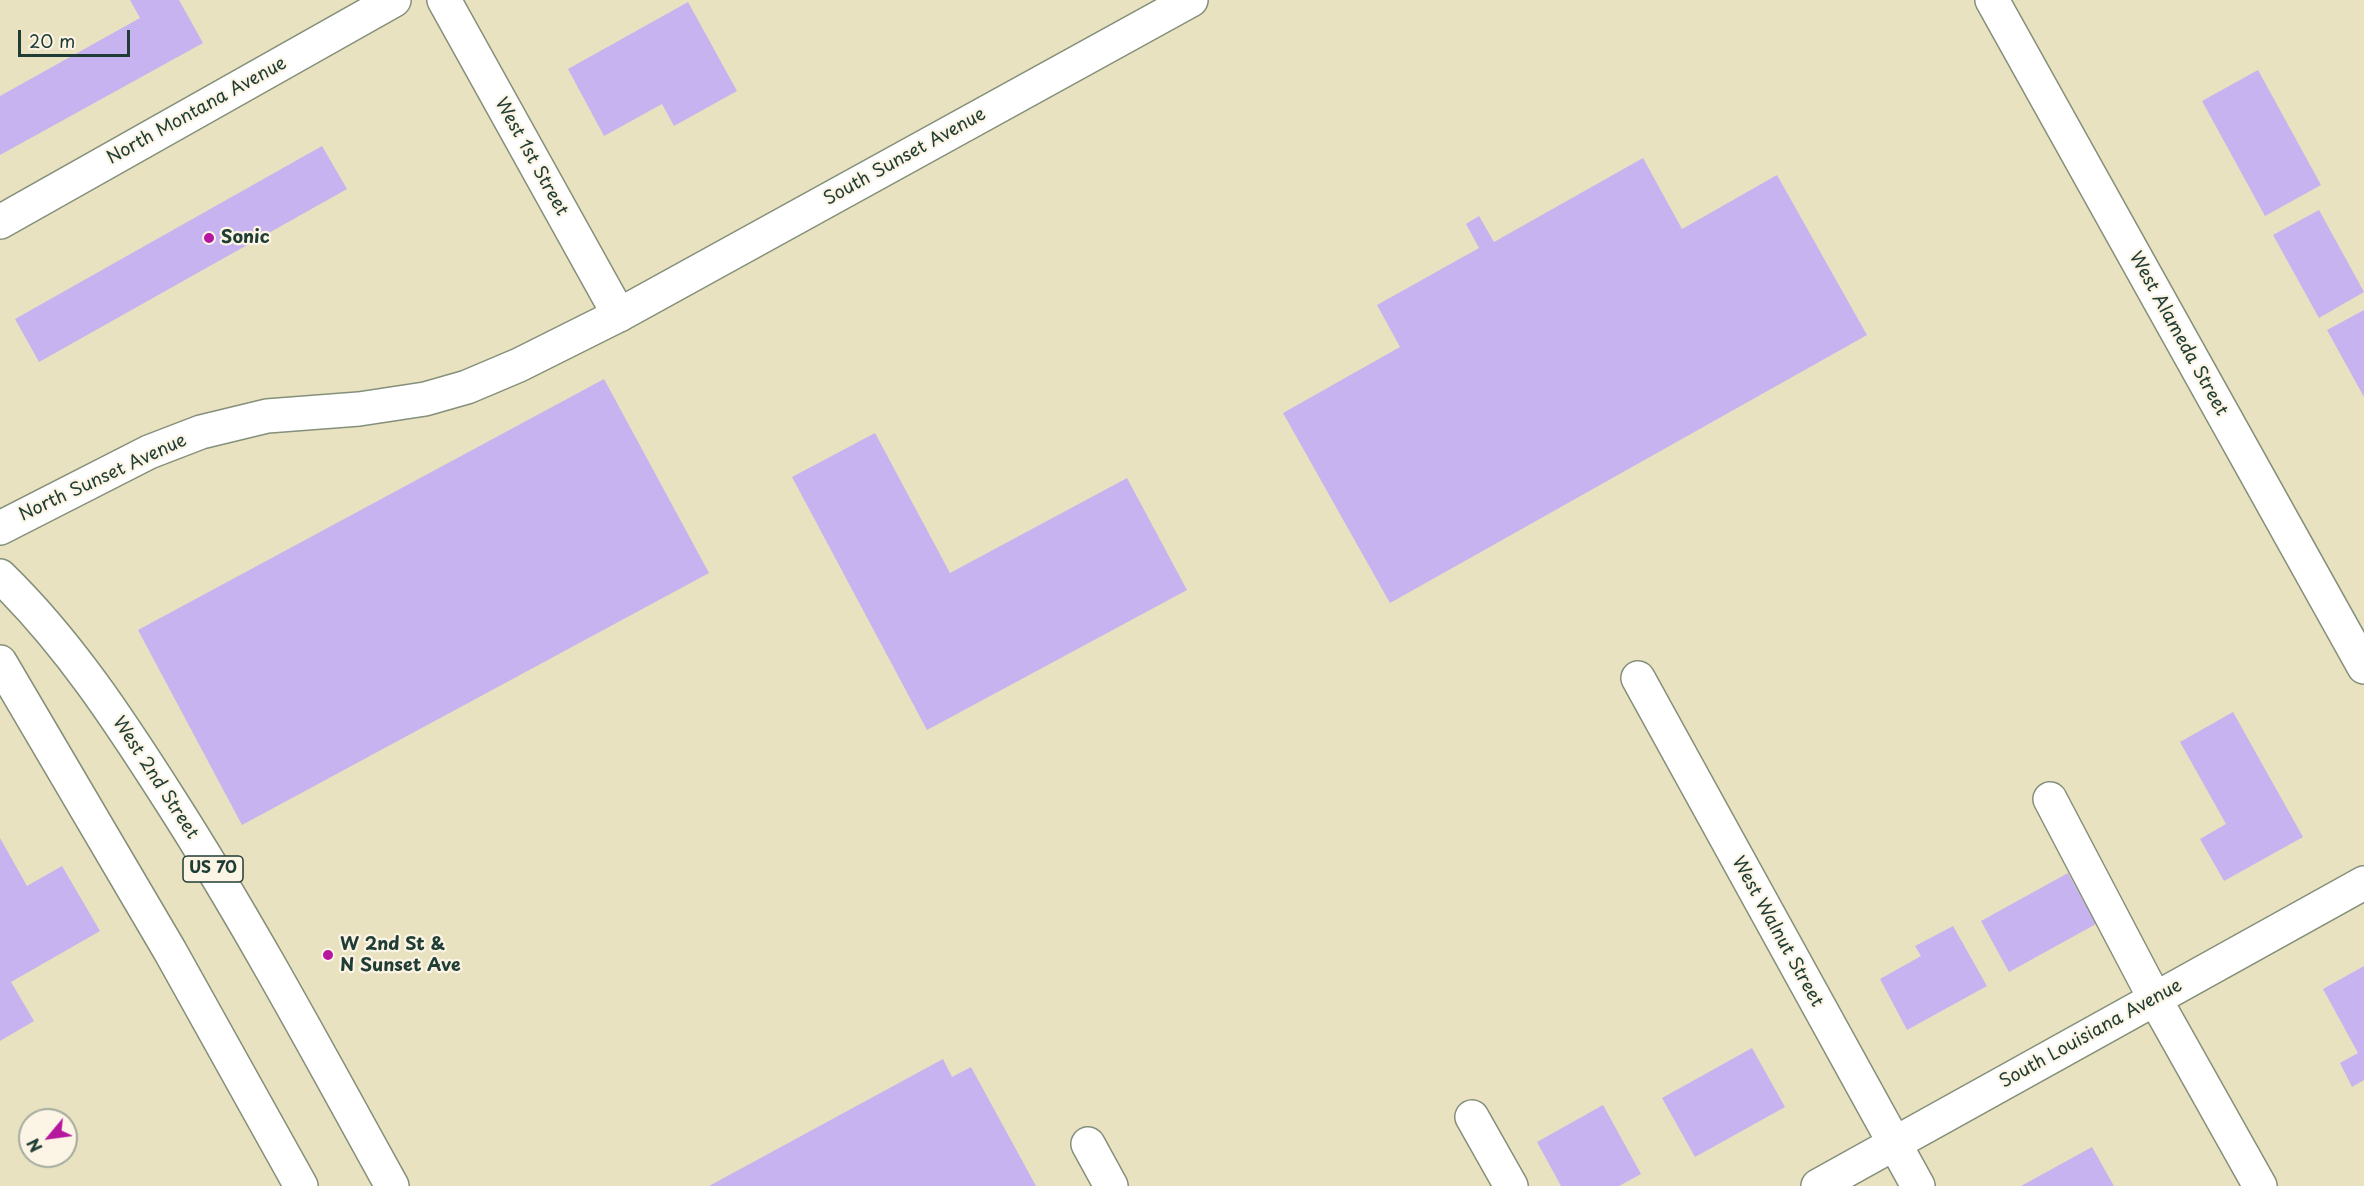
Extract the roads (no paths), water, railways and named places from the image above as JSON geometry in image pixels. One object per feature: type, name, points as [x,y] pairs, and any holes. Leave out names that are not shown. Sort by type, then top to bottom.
[{"type":"street","name":"North Montana Avenue","points":[[0,222],[394,0]]},
{"type":"street","name":"West 1st Street","points":[[444,0],[619,315]]},
{"type":"street","name":"South Sunset Avenue","points":[[619,315],[1191,0]]},
{"type":"street","name":"West Alameda Street","points":[[1992,0],[2364,668]]},
{"type":"street","name":"North Sunset Avenue","points":[[0,528],[149,452],[201,432],[267,416],[360,409],[425,399],[467,387],[501,373],[619,315]]},
{"type":"street","name":"West 2nd Street","points":[[0,576],[33,609],[72,655],[131,738],[261,948],[392,1186]]},
{"type":"street","points":[[0,662],[170,951],[301,1186]]},
{"type":"street","name":"West Walnut Street","points":[[1638,678],[1918,1186]]},
{"type":"street","points":[[2050,799],[2155,999],[2260,1186]]},
{"type":"street","name":"South Louisiana Avenue","points":[[1818,1186],[2364,883]]},
{"type":"street","points":[[1472,1117],[1511,1186]]},
{"type":"street","points":[[1088,1144],[1111,1186]]},
{"type":"place","name":"Sonic","points":[[209,238]]},
{"type":"place","name":"W 2nd St & N Sunset Ave","points":[[328,955]]}]
